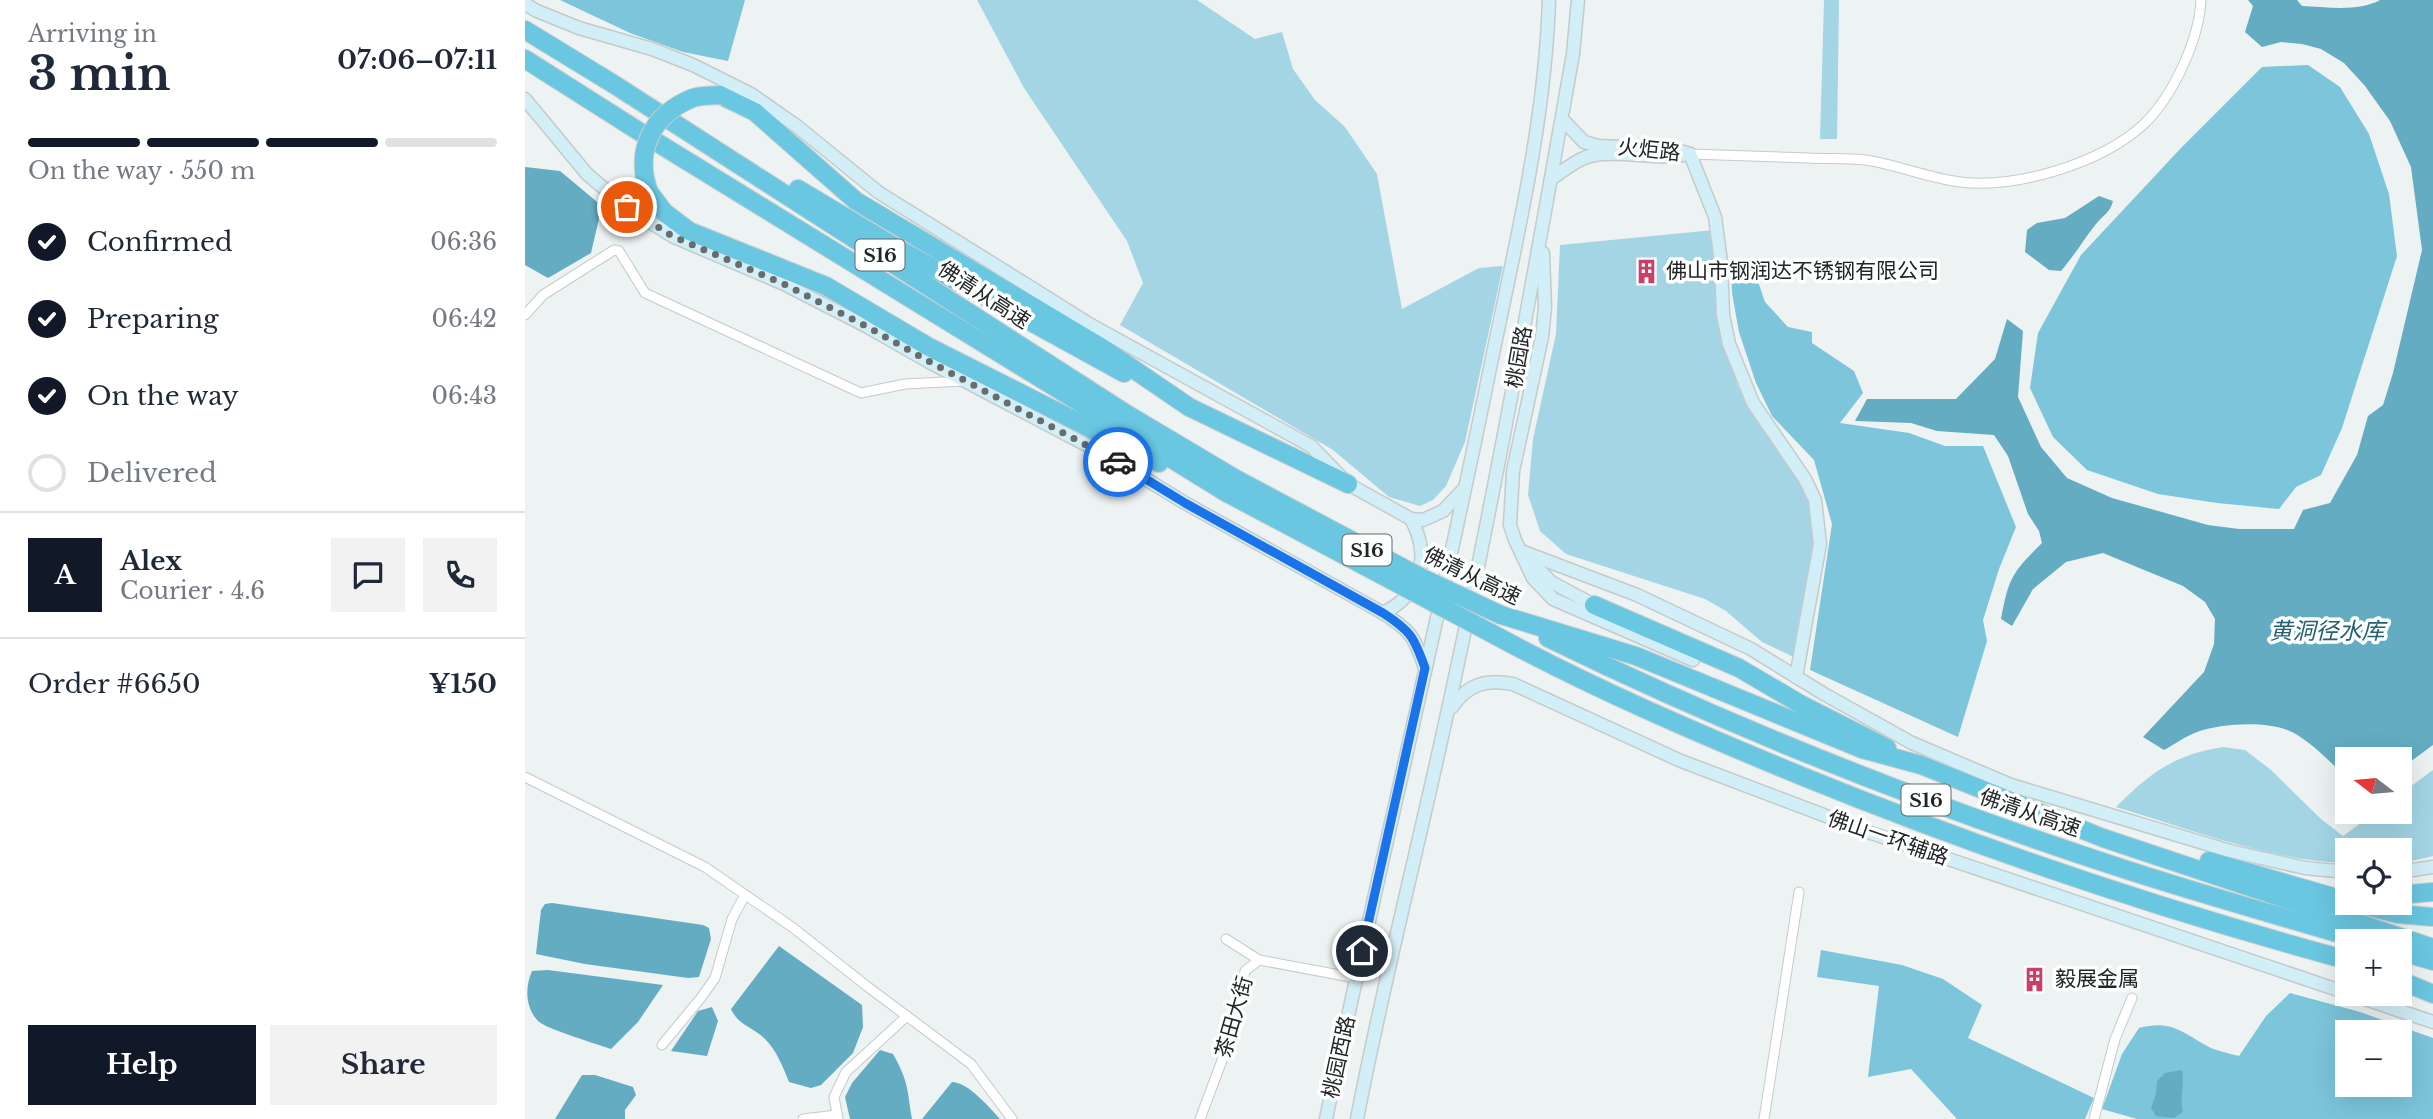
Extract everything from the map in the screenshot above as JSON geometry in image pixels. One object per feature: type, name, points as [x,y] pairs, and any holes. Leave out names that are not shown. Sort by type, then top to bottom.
[{"type":"highway","name":"佛清从高速","points":[[525,30],[615,85],[1101,398],[1224,485],[1358,545],[1690,705],[1907,793],[2123,869],[2335,932]]},
{"type":"highway","name":"佛清从高速","points":[[525,59],[1224,485],[1545,662],[1688,730],[1911,820],[2156,904],[2335,956]]},
{"type":"highway","points":[[615,85],[728,147],[902,251],[1070,345],[1189,407],[1348,484]]},
{"type":"highway","points":[[1189,407],[1104,349],[856,201],[755,112],[720,95],[695,96],[673,108],[654,126],[644,152],[643,175],[649,192],[664,212],[689,231],[826,286],[929,347],[1151,460],[1224,485]]},
{"type":"highway","points":[[1594,605],[1739,668],[1802,705],[1921,765],[2103,838],[2433,948]]},
{"type":"highway","points":[[1501,615],[1636,656],[1862,749],[1921,765]]},
{"type":"highway","points":[[1693,660],[1802,705]]},
{"type":"highway","points":[[2062,820],[2335,898]]},
{"type":"highway","points":[[2264,877],[2335,889]]},
{"type":"highway","points":[[2412,894],[2433,892]]},
{"type":"highway","points":[[2410,915],[2433,917]]},
{"type":"highway","points":[[2412,955],[2433,961]]},
{"type":"highway","points":[[2412,980],[2433,984]]},
{"type":"highway","points":[[2412,984],[2433,994]]},
{"type":"main road","name":"桃园路","points":[[1425,668],[1529,176],[1547,48],[1549,0]]},
{"type":"main road","name":"桃园路","points":[[1448,713],[1507,427],[1573,54],[1578,0]]},
{"type":"main road","points":[[527,3],[579,28],[652,49],[693,65],[751,94],[799,127],[878,192],[1091,324],[1311,446],[1348,484],[1411,519],[1423,520],[1435,516],[1465,487]]},
{"type":"main road","points":[[525,99],[587,174],[627,207],[672,236],[784,284],[866,326],[1111,458],[1185,503],[1383,613],[1407,630],[1416,642],[1425,668]]},
{"type":"main road","name":"火炬路","points":[[1562,119],[1584,142],[1598,146],[1673,149],[1690,154]]},
{"type":"main road","points":[[1690,154],[1714,217],[1721,262],[1723,315],[1729,344],[1753,402],[1805,479],[1815,500],[1820,544],[1796,677]]},
{"type":"main road","name":"火炬路","points":[[1551,178],[1581,159],[1596,155],[1672,158],[1690,154]]},
{"type":"main road","points":[[1542,231],[1545,307],[1542,337],[1513,471],[1510,525],[1533,578],[1553,599],[1693,660]]},
{"type":"main road","points":[[1383,613],[1403,601],[1421,570],[1419,533],[1411,519]]},
{"type":"main road","points":[[1521,551],[1637,595],[1751,649],[1912,743],[2011,785],[2230,851],[2305,868],[2335,871]]},
{"type":"main road","points":[[1521,551],[1551,582],[1594,605]]},
{"type":"main road","name":"桃园西路","points":[[1326,1119],[1425,668]]},
{"type":"main road","name":"佛山一环辅路","points":[[1448,713],[1459,696],[1472,686],[1483,682],[1513,684],[1681,761],[1871,833],[2335,989]]},
{"type":"main road","name":"桃园西路","points":[[1357,1119],[1375,1028],[1448,713]]},
{"type":"main road","points":[[2412,870],[2433,867]]},
{"type":"main road","name":"佛山一环辅路","points":[[2386,1006],[2433,1022]]},
{"type":"street","points":[[1690,154],[1866,160],[1960,182],[2004,182],[2044,175],[2114,146],[2144,123],[2175,78],[2191,47],[2199,23],[2201,0]]},
{"type":"street","points":[[525,315],[543,295],[614,250],[619,251],[645,292],[861,393],[905,384],[966,381]]},
{"type":"street","points":[[525,777],[705,867],[792,927],[971,1064],[1012,1119]]},
{"type":"street","points":[[1764,1119],[1799,892]]},
{"type":"street","points":[[662,1045],[715,978],[732,919],[745,895]]},
{"type":"street","points":[[1227,939],[1259,960],[1356,978]]},
{"type":"street","name":"茶田大街","points":[[1200,1119],[1236,1023],[1245,971],[1259,960]]},
{"type":"street","points":[[2094,1119],[2115,1039],[2132,998]]},
{"type":"street","points":[[803,1119],[838,1117],[834,1097],[846,1072],[907,1016]]},
{"type":"shaded area","points":[[560,0],[745,0],[728,61],[683,52],[630,33]]},
{"type":"shaded area","points":[[977,0],[1197,0],[1255,39],[1282,32],[1293,69],[1315,100],[1345,127],[1377,174],[1402,309],[1479,268],[1503,266],[1465,442],[1446,486],[1433,500],[1420,506],[1389,497],[1333,450],[1120,325],[1143,283],[1127,241],[1024,88]]},
{"type":"shaded area","points":[[1824,0],[1839,0],[1837,139],[1820,139]]},
{"type":"shaded area","points":[[2308,65],[2340,87],[2369,134],[2389,194],[2397,256],[2342,428],[2321,475],[2296,487],[2279,509],[2158,494],[2087,470],[2053,437],[2030,388],[2038,333],[2081,255],[2181,148],[2262,67]]},
{"type":"shaded area","points":[[1714,230],[1730,360],[1738,387],[1809,498],[1817,545],[1798,659],[1762,642],[1726,611],[1705,599],[1566,554],[1540,531],[1528,495],[1533,439],[1556,334],[1560,245]]},
{"type":"shaded area","points":[[1753,267],[1765,302],[1788,327],[1812,332],[1812,343],[1854,371],[1863,393],[1840,423],[1909,433],[1945,446],[1983,446],[2016,527],[1983,620],[1987,641],[1958,737],[1810,670],[1832,524],[1814,460],[1772,416],[1756,383],[1739,332],[1732,293],[1731,268]]},
{"type":"shaded area","points":[[2223,747],[2245,750],[2271,770],[2321,819],[2343,836],[2360,824],[2412,824],[2412,785],[2433,770],[2433,856],[2412,861],[2412,838],[2335,838],[2335,862],[2289,857],[2116,807],[2164,767],[2206,750]]},
{"type":"shaded area","points":[[1821,950],[1902,965],[1943,979],[1982,1005],[1968,1038],[2094,1098],[2085,1119],[1957,1119],[1911,1069],[1868,1077],[1879,986],[1817,977]]},
{"type":"shaded area","points":[[2290,993],[2360,1012],[2382,1020],[2335,1020],[2335,1097],[2412,1097],[2412,1031],[2433,1038],[2433,1119],[2137,1119],[2102,1109],[2122,1054],[2139,1028],[2159,1025],[2175,1028],[2211,1048],[2239,1056],[2266,1016]]},
{"type":"water","name":"黄洞径水库","points":[[2248,0],[2297,0],[2302,6],[2342,8],[2372,4],[2380,0],[2433,0],[2433,745],[2412,760],[2412,747],[2335,747],[2335,766],[2294,733],[2273,726],[2246,724],[2197,732],[2164,750],[2143,737],[2204,672],[2214,644],[2215,619],[2205,602],[2183,586],[2103,553],[2066,562],[2033,589],[2012,626],[2001,619],[2010,584],[2018,569],[2042,543],[2039,531],[2028,514],[2008,456],[1994,435],[1937,431],[1911,423],[1855,421],[1867,399],[1956,399],[1995,359],[2007,319],[2023,331],[2018,397],[2041,447],[2067,478],[2112,498],[2208,525],[2239,529],[2294,529],[2303,510],[2330,503],[2357,455],[2368,416],[2383,405],[2393,373],[2422,250],[2411,167],[2390,121],[2365,86],[2344,63],[2321,49],[2302,44],[2281,42],[2262,47],[2245,32],[2253,6]]},
{"type":"water","points":[[525,167],[560,171],[602,206],[591,253],[548,278],[525,265]]},
{"type":"water","points":[[2099,196],[2113,201],[2110,208],[2061,271],[2049,270],[2025,252],[2027,230],[2037,223],[2065,218]]},
{"type":"water","points":[[545,904],[709,928],[711,939],[699,977],[688,978],[585,964],[536,954],[541,910]]},
{"type":"water","points":[[779,946],[862,1005],[863,1027],[853,1053],[821,1085],[811,1088],[789,1082],[779,1058],[768,1042],[734,1015],[731,1009]]},
{"type":"water","points":[[548,970],[663,985],[638,1022],[611,1049],[538,1021],[527,997],[528,984],[532,971]]},
{"type":"water","points":[[712,1007],[718,1021],[707,1056],[671,1051],[698,1011]]},
{"type":"water","points":[[880,1050],[893,1054],[902,1072],[912,1119],[850,1119],[845,1097],[852,1083]]},
{"type":"water","points":[[2182,1070],[2183,1112],[2174,1118],[2156,1116],[2151,1108],[2157,1081],[2165,1073]]},
{"type":"water","points":[[582,1075],[595,1075],[633,1087],[636,1095],[625,1110],[625,1119],[555,1119]]},
{"type":"water","points":[[952,1082],[972,1091],[1000,1119],[922,1119]]},
{"type":"way so far","points":[[627,207],[672,236],[784,284],[1118,462]]},
{"type":"place","name":"佛山市钢润达不锈钢有限公司","points":[[1646,271]]},
{"type":"place","name":"毅展金属","points":[[2035,979]]},
{"type":"route","points":[[1118,462],[1185,503],[1383,613],[1407,630],[1416,642],[1425,668],[1362,951]]}]
